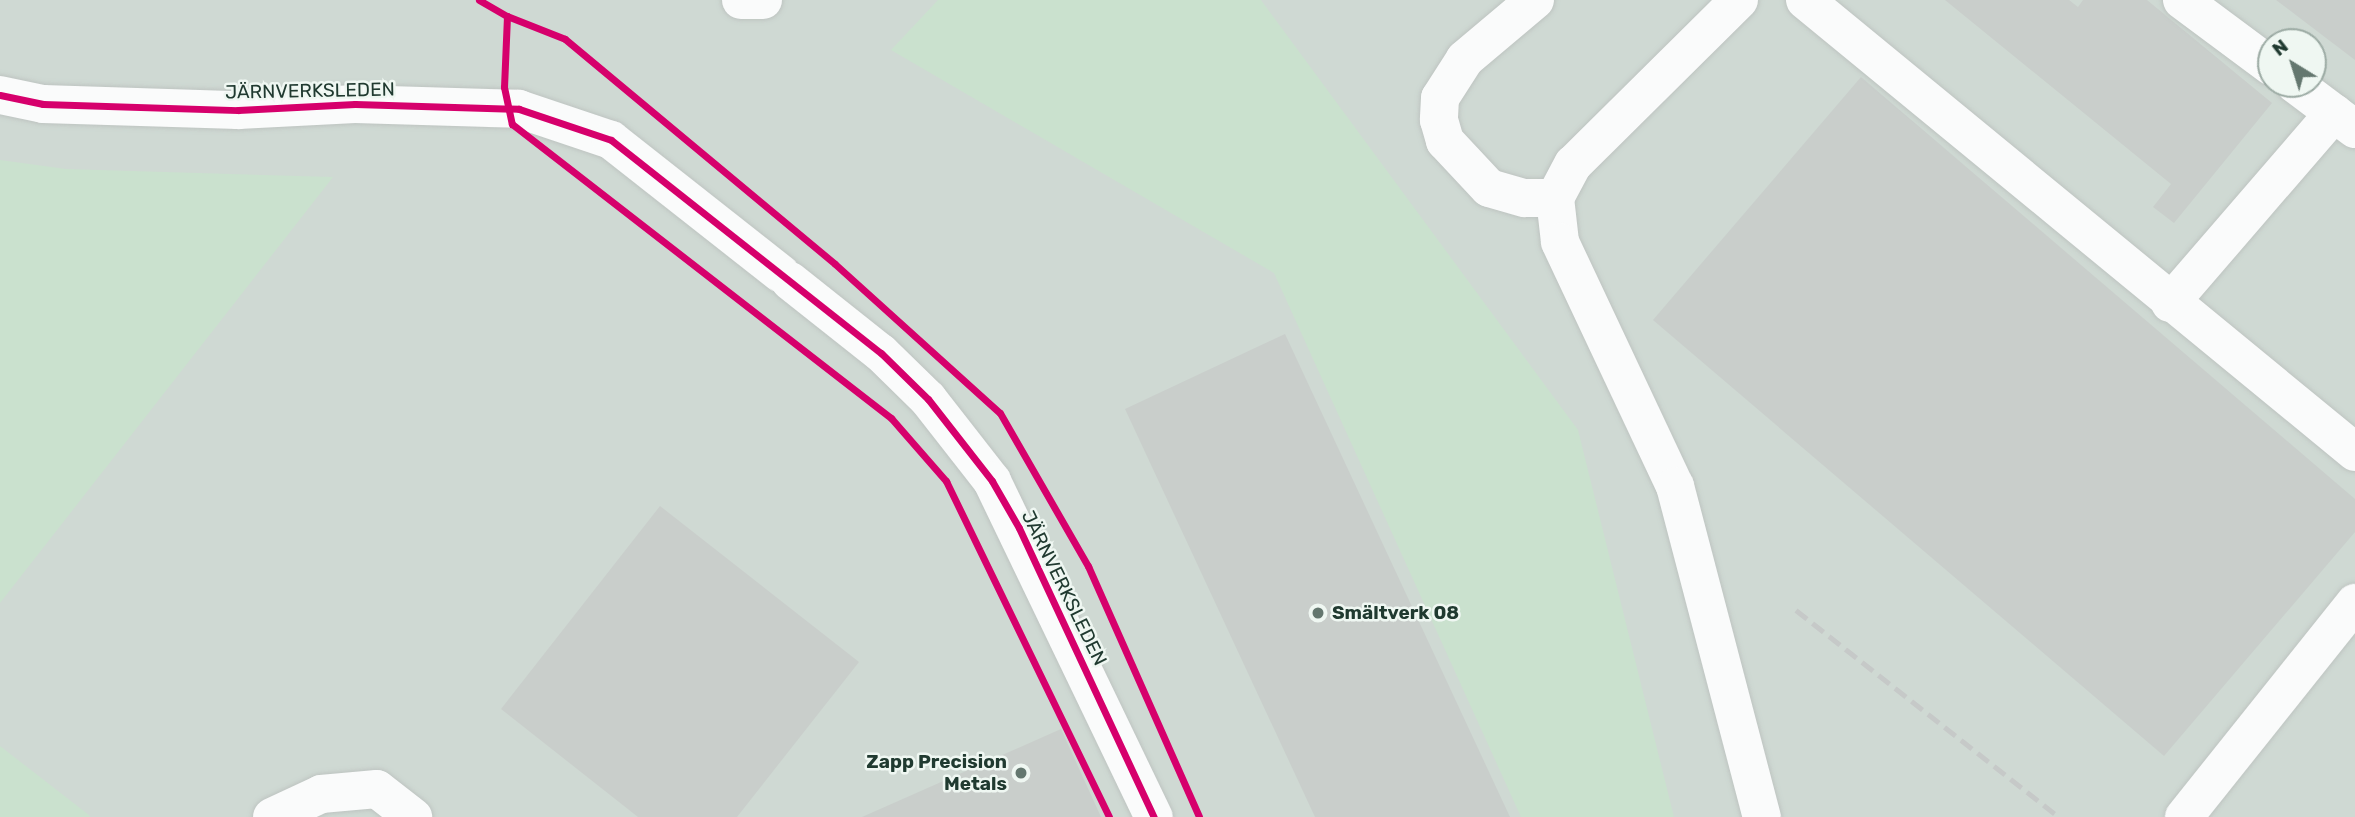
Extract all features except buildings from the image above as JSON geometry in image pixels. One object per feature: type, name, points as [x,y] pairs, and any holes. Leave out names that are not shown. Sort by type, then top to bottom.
[{"type":"street","points":[[741,0],[764,0]]},
{"type":"street","points":[[1535,0],[1465,59],[1440,98],[1439,120],[1445,141],[1489,188],[1525,198],[1555,198]]},
{"type":"street","points":[[1739,0],[1573,164],[1555,198],[1560,242],[1675,486],[1762,817]]},
{"type":"street","points":[[1805,0],[2170,303],[2355,452]]},
{"type":"street","points":[[2182,0],[2257,56]]},
{"type":"street","name":"JÄRNVERKSLEDEN","points":[[0,95],[43,104],[238,110],[355,104],[519,109],[611,140],[881,353],[928,399],[992,481],[1154,817]]},
{"type":"street","points":[[2170,303],[2344,121],[2314,98]]},
{"type":"street","points":[[2184,817],[2355,603]]},
{"type":"street","points":[[272,817],[321,794],[377,789],[413,817]]},
{"type":"shaded area","points":[[0,0],[2355,0],[2355,817],[0,817]]},
{"type":"green space","points":[[938,0],[1261,0],[1578,430],[1674,817],[1521,817],[1274,273],[891,50]]},
{"type":"green space","points":[[0,160],[66,169],[333,177],[0,603]]},
{"type":"green space","points":[[0,746],[89,815],[90,817],[0,817]]},
{"type":"railway","points":[[1796,610],[2059,817]]},
{"type":"cycle path","points":[[479,0],[507,16],[504,87],[512,124],[891,418],[946,481],[1109,817]]},
{"type":"cycle path","points":[[507,16],[565,39],[835,264],[1000,413],[1088,566],[1199,817]]},
{"type":"cycle path","points":[[0,95],[43,104],[238,110],[355,104],[519,109],[611,140],[881,353],[928,399],[992,481],[1019,528],[1154,817]]},
{"type":"place","name":"Smältverk 08","points":[[1318,613]]},
{"type":"place","name":"Zapp Precision Metals","points":[[1021,773]]}]
